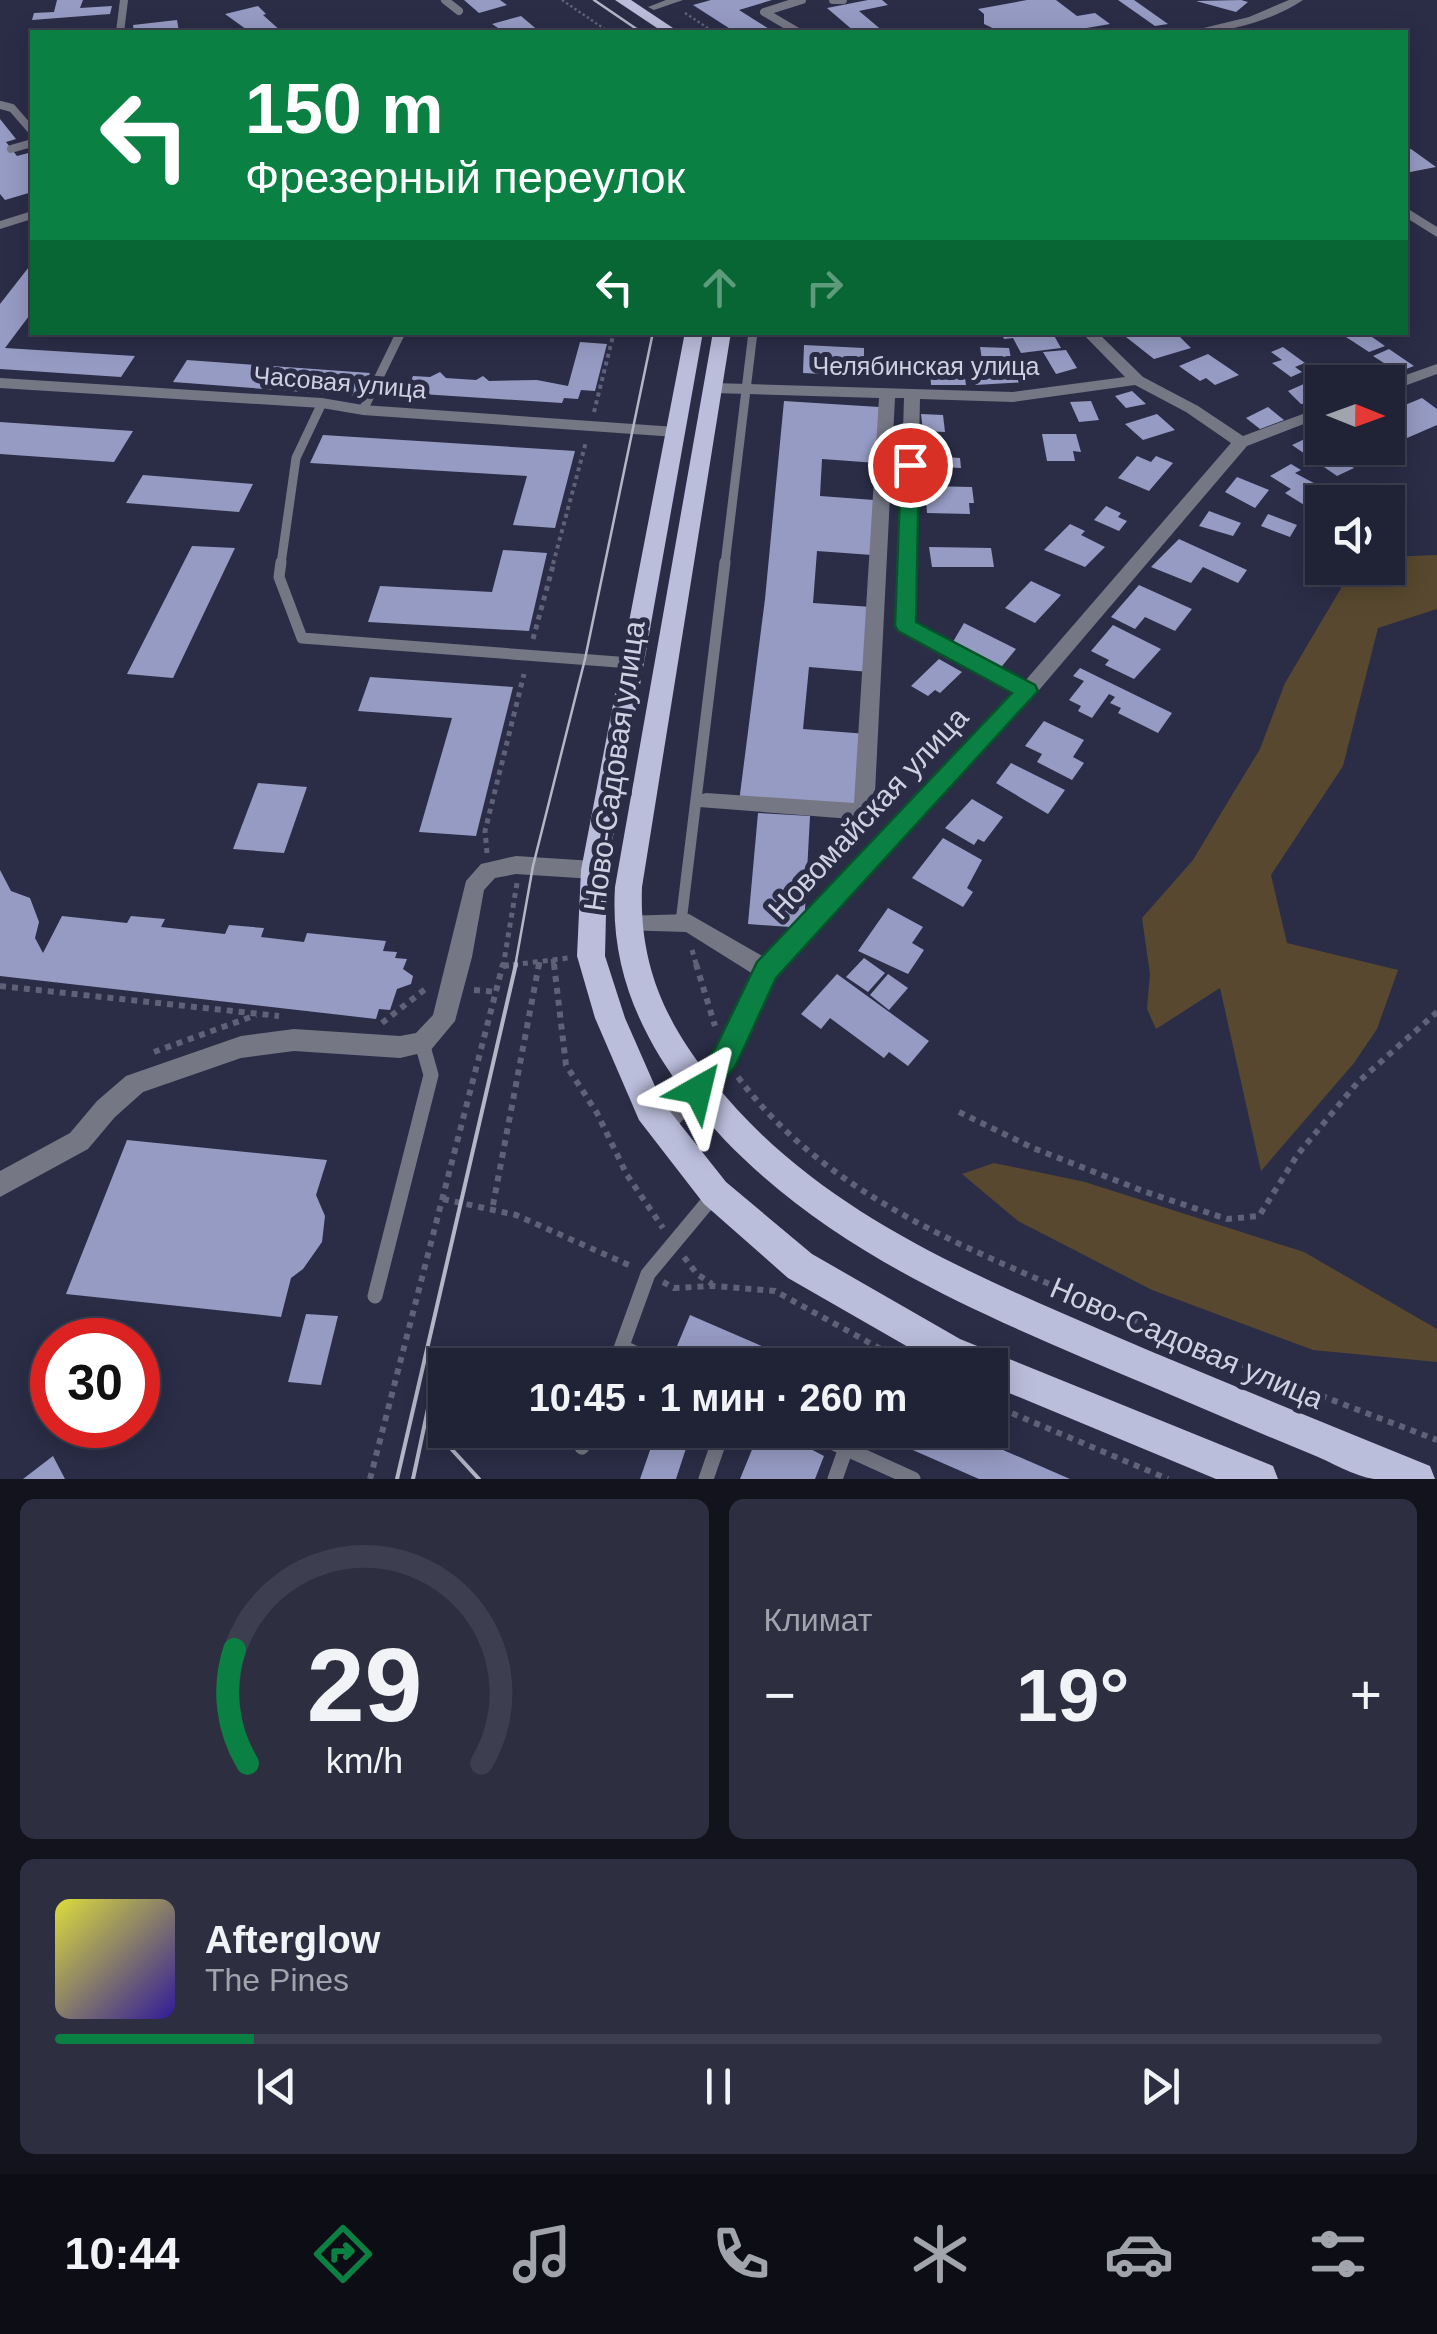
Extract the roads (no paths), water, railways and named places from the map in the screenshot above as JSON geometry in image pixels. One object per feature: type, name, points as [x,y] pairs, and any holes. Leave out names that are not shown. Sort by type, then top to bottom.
[{"type":"main road","points":[[622,0],[669,30]]},
{"type":"main road","points":[[648,4],[688,30]]},
{"type":"main road","name":"Ново-Садовая улица","points":[[693,335],[594,870],[591,956],[610,1018],[650,1110],[715,1193],[800,1266],[943,1348]]},
{"type":"main road","name":"Ново-Садовая улица","points":[[722,335],[631,872],[630,954],[646,1005],[698,1090],[750,1150],[828,1212],[918,1268],[1163,1376],[1416,1479]]},
{"type":"main road","points":[[1008,1375],[1260,1479]]},
{"type":"street","points":[[1203,30],[1252,20],[1298,0]]},
{"type":"street","points":[[648,4],[674,1]]},
{"type":"street","points":[[1408,213],[1437,232]]},
{"type":"street","points":[[0,225],[30,217]]},
{"type":"street","points":[[1091,335],[1137,380],[1192,408],[1241,442]]},
{"type":"street","points":[[1405,381],[1437,369]]},
{"type":"street","name":"Челябинская улица","points":[[714,388],[1013,396],[1137,380]]},
{"type":"street","name":"Часовая улица","points":[[0,383],[322,403],[363,410],[676,432]]},
{"type":"street","points":[[706,801],[864,812],[887,394]]},
{"type":"street","points":[[912,395],[906,626],[1027,691]]},
{"type":"street","name":"Новомайская улица","points":[[662,1125],[726,1056],[766,970],[1027,691],[1241,442],[1305,418]]},
{"type":"street","points":[[0,1185],[79,1141],[106,1109],[135,1084],[241,1047],[294,1040],[400,1047],[422,1043],[442,1021],[453,988],[474,887],[489,870],[516,865],[594,870]]},
{"type":"street","points":[[630,923],[685,931],[766,970]]},
{"type":"lane","points":[[120,30],[124,0]]},
{"type":"lane","points":[[445,0],[460,11]]},
{"type":"lane","points":[[795,30],[764,12],[802,0]]},
{"type":"lane","points":[[833,0],[843,0]]},
{"type":"lane","points":[[0,105],[12,108],[30,130]]},
{"type":"lane","points":[[11,148],[30,143]]},
{"type":"lane","points":[[363,410],[400,335]]},
{"type":"lane","points":[[685,931],[753,335]]},
{"type":"lane","points":[[322,403],[296,458],[278,577],[302,638],[631,662]]},
{"type":"lane","points":[[375,1296],[430,1075],[422,1043]]},
{"type":"lane","points":[[622,1348],[648,1274],[715,1193]]},
{"type":"lane","points":[[706,1479],[717,1448]]},
{"type":"lane","points":[[835,1479],[846,1448],[914,1479]]},
{"type":"tram line","points":[[594,0],[638,30]]},
{"type":"tram line","points":[[515,967],[533,866],[585,659],[652,335]]},
{"type":"tram line","points":[[397,1479],[516,964]]},
{"type":"tram line","points":[[413,1479],[428,1409]]},
{"type":"tram line","points":[[451,1448],[479,1479]]}]
